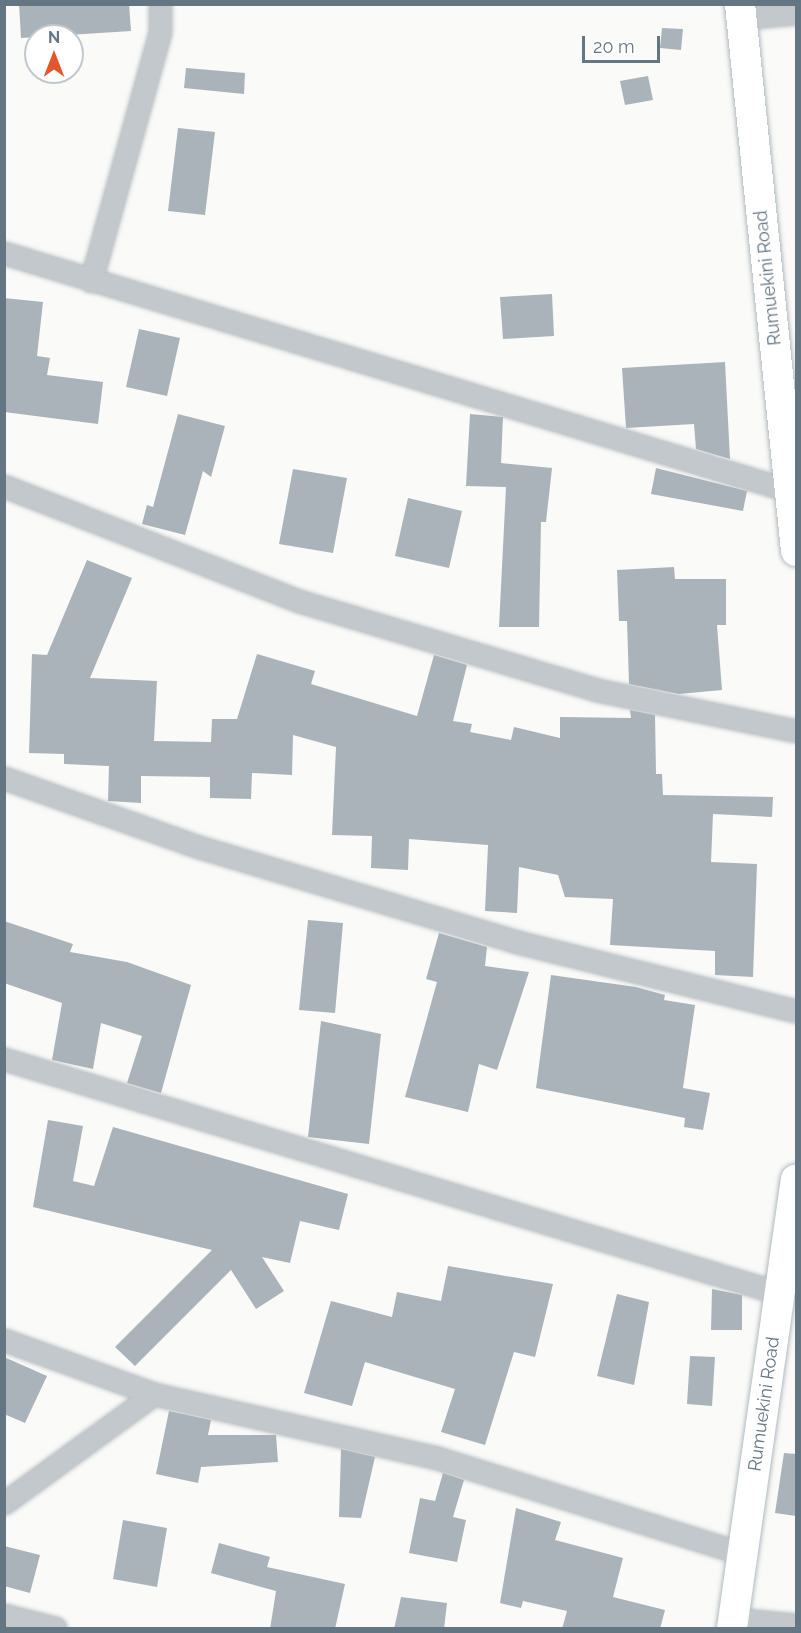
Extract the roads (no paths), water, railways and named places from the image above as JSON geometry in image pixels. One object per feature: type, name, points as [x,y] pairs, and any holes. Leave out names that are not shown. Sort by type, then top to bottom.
[{"type":"street","points":[[91,281],[160,32],[160,4]]},
{"type":"street","points":[[740,11],[796,13]]},
{"type":"street","name":"Rumuekini Road","points":[[740,11],[796,551]]},
{"type":"street","points":[[4,253],[791,491]]},
{"type":"street","points":[[4,486],[299,601],[597,690],[796,731]]},
{"type":"street","points":[[4,778],[199,847],[506,938],[796,1011]]},
{"type":"street","points":[[4,1059],[780,1293]]},
{"type":"street","name":"Rumuekini Road","points":[[733,1624],[780,1293],[793,1220],[796,1180]]},
{"type":"street","points":[[4,1340],[154,1394],[434,1457],[743,1554]]},
{"type":"street","points":[[4,1503],[154,1394]]},
{"type":"street","points":[[4,1615],[55,1629]]},
{"type":"street","points":[[733,1624],[796,1625]]}]
